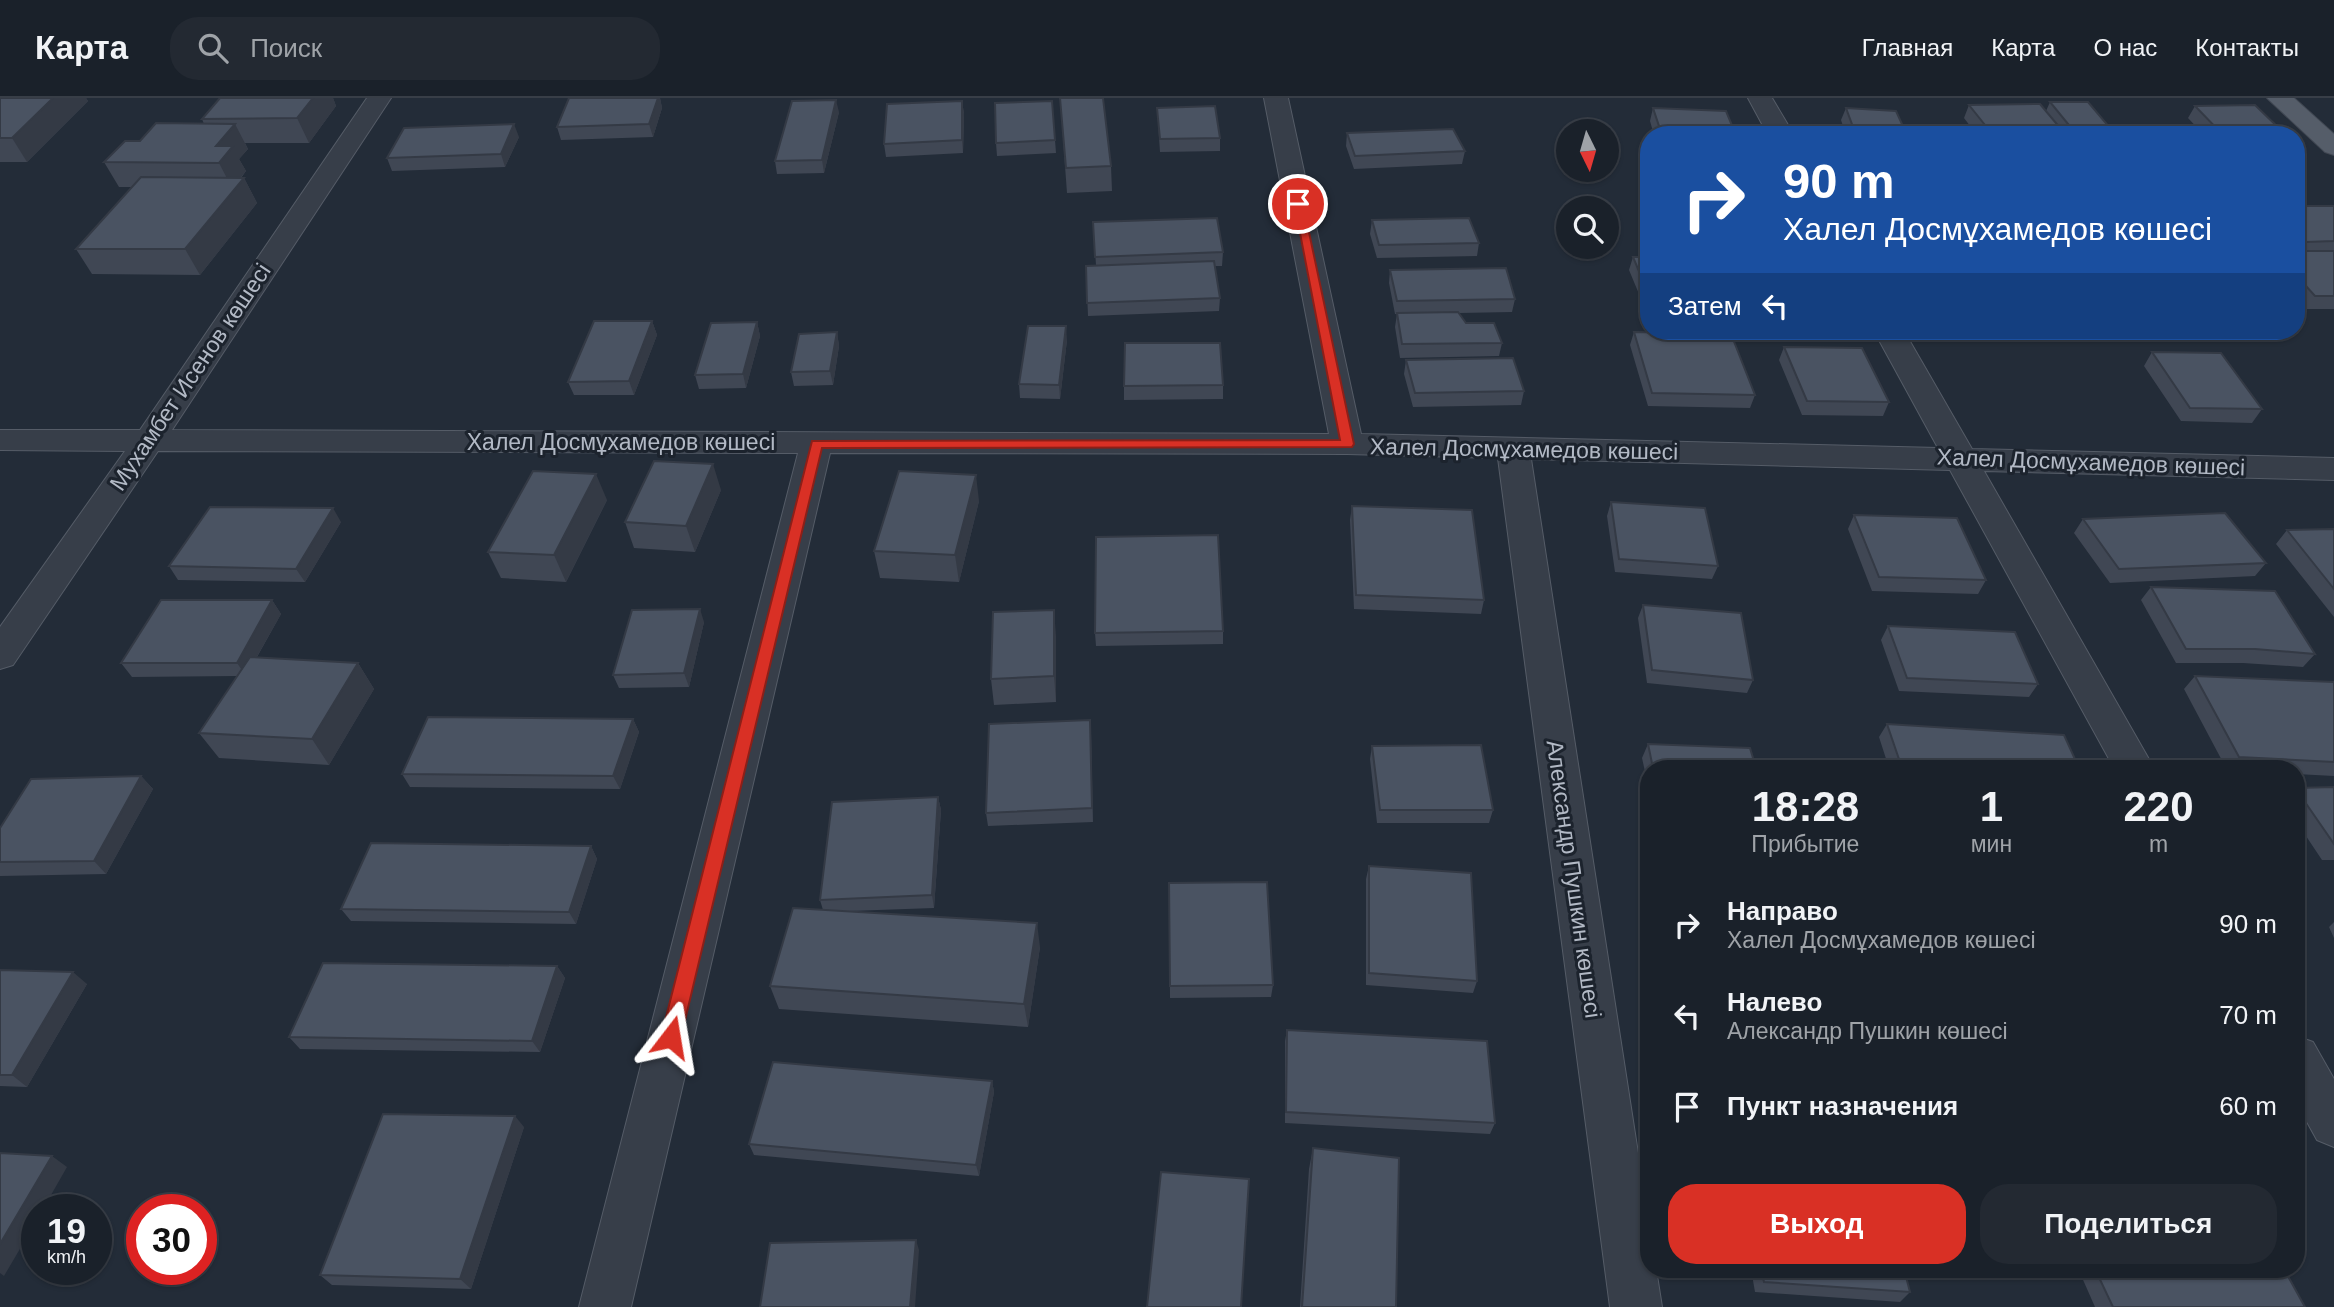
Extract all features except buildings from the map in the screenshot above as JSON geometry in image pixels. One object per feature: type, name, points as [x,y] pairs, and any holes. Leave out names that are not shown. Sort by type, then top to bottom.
[{"type":"main road","points":[[2279,98],[2334,147]]},
{"type":"street","name":"Мухамбет Исенов көшесі","points":[[0,655],[150,439],[379,98]]},
{"type":"street","points":[[1276,98],[1348,444]]},
{"type":"street","points":[[1760,98],[1776,126]]},
{"type":"street","points":[[1894,340],[2129,760]]},
{"type":"street","name":"Халел Досмұхамедов көшесі","points":[[0,440],[1348,444],[1513,450],[1959,457],[2334,469]]},
{"type":"street","points":[[605,1307],[816,444]]},
{"type":"street","name":"Александр Пушкин көшесі","points":[[1513,450],[1636,1307]]},
{"type":"street","points":[[2305,1073],[2334,1124]]},
{"type":"route","points":[[671,1037],[816,444],[1348,444],[1298,204]]}]
